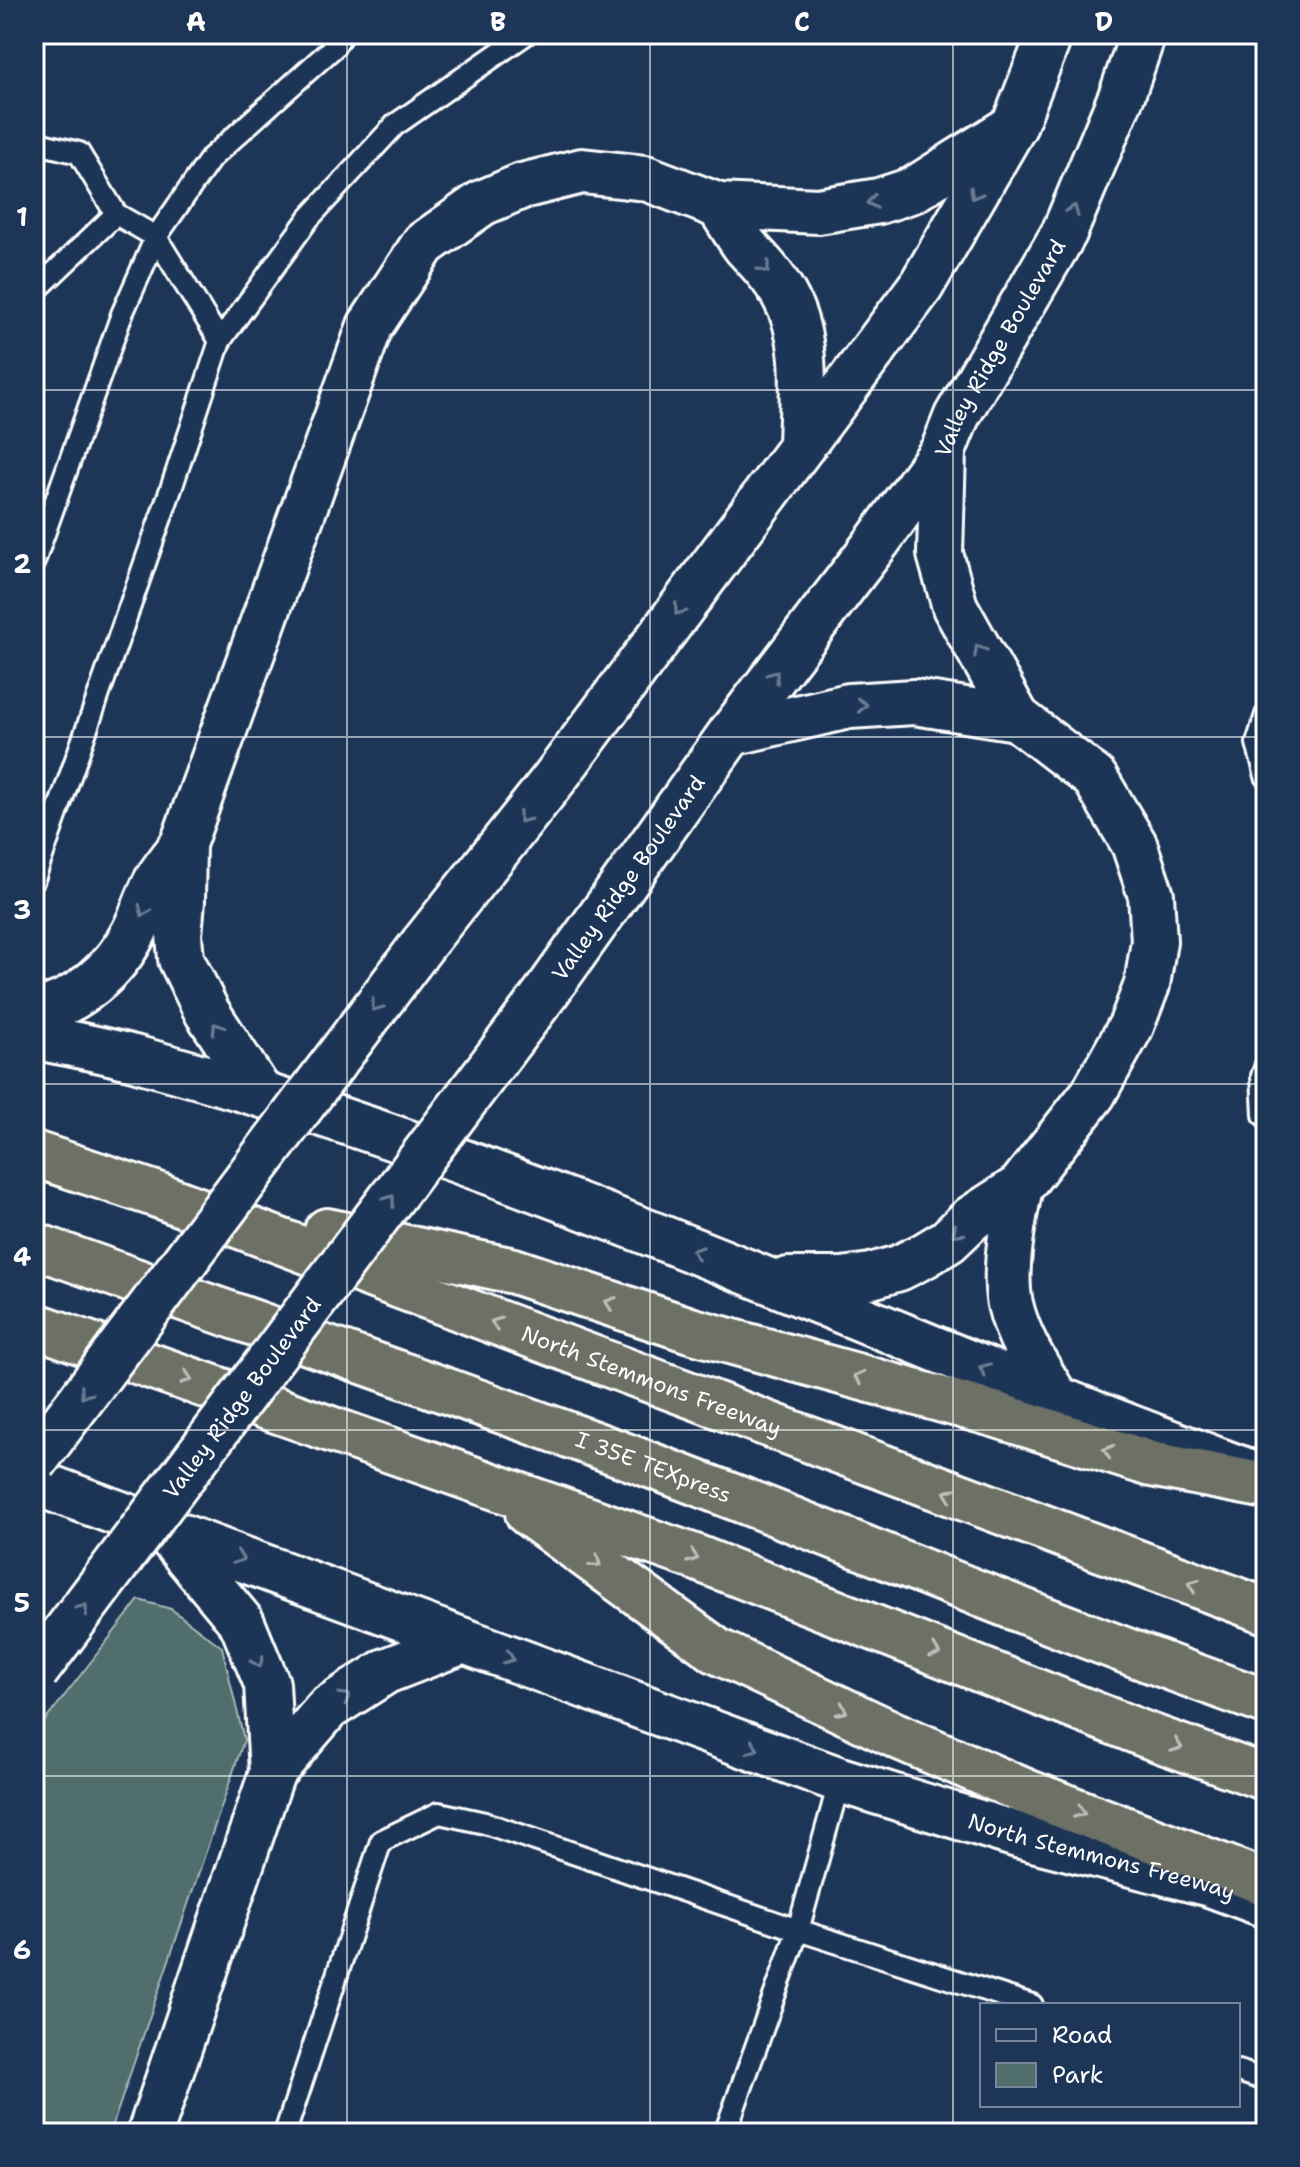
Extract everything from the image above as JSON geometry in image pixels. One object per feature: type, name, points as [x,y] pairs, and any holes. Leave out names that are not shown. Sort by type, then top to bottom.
[{"type":"highway","name":"North Stemmons Freeway","points":[[34,1154],[155,1194],[1266,1611]]},
{"type":"highway","points":[[155,1194],[514,1271],[690,1330],[997,1415],[1151,1464],[1266,1486]]},
{"type":"highway","name":"I 35E TEXpress","points":[[34,1245],[403,1374],[651,1465],[1154,1662],[1266,1702]]},
{"type":"highway","points":[[34,1325],[692,1556],[1130,1729],[1266,1778]]},
{"type":"highway","points":[[488,1483],[717,1651],[895,1735],[1024,1791],[1266,1883]]},
{"type":"main road","points":[[34,1462],[423,944],[554,779],[921,286],[1014,126],[1050,34]]},
{"type":"main road","name":"Valley Ridge Boulevard","points":[[35,1672],[548,990],[731,733],[943,451],[957,416],[1064,233],[1123,92],[1143,34]]},
{"type":"main road","points":[[34,1012],[73,997],[103,974],[123,952],[156,882],[183,844],[370,326],[424,244],[482,203],[522,186],[582,171],[646,178],[719,206],[818,211],[879,201],[913,190],[1014,126]]},
{"type":"main road","points":[[719,206],[744,245],[766,267],[786,297],[797,329],[802,361],[801,446]]},
{"type":"main road","points":[[770,1280],[842,1280],[899,1268],[948,1241],[972,1218],[1020,1187],[1093,1094],[1131,1026],[1147,985],[1154,941],[1151,895],[1134,844],[1095,778],[1017,718],[955,607],[940,554],[943,451]]},
{"type":"main road","points":[[731,733],[849,706],[914,702],[1017,718]]},
{"type":"main road","points":[[183,844],[179,935],[181,959],[207,1012],[260,1093]]},
{"type":"main road","points":[[34,1036],[138,1059],[260,1093],[501,1176],[1266,1479]]},
{"type":"main road","points":[[1020,1187],[1011,1242],[1010,1302],[1031,1358],[1056,1398]]},
{"type":"main road","name":"North Stemmons Freeway","points":[[34,1482],[840,1780],[1021,1836],[1210,1884],[1266,1905]]},
{"type":"main road","points":[[150,2133],[272,1773],[267,1684],[242,1623],[166,1531]]},
{"type":"main road","points":[[272,1773],[328,1708],[386,1671],[463,1641]]},
{"type":"lane","points":[[34,562],[122,314],[156,237],[211,158],[334,47],[342,34]]},
{"type":"lane","points":[[34,879],[220,341],[309,218],[395,125],[526,34]]},
{"type":"lane","points":[[34,142],[79,153],[116,214],[156,237],[220,341]]},
{"type":"lane","points":[[34,292],[116,214]]},
{"type":"lane","points":[[1266,715],[1257,743],[1266,776]]},
{"type":"lane","points":[[1266,1065],[1262,1076],[1266,1117]]},
{"type":"lane","points":[[725,2133],[798,1930],[840,1780]]},
{"type":"lane","points":[[285,2133],[381,1841],[439,1813],[485,1823],[798,1930],[1026,2003]]},
{"type":"lane","points":[[1240,2072],[1266,2080]]},
{"type":"green space","points":[[139,1600],[171,1609],[222,1647],[244,1740],[110,2133],[34,2133],[34,1735]]}]
